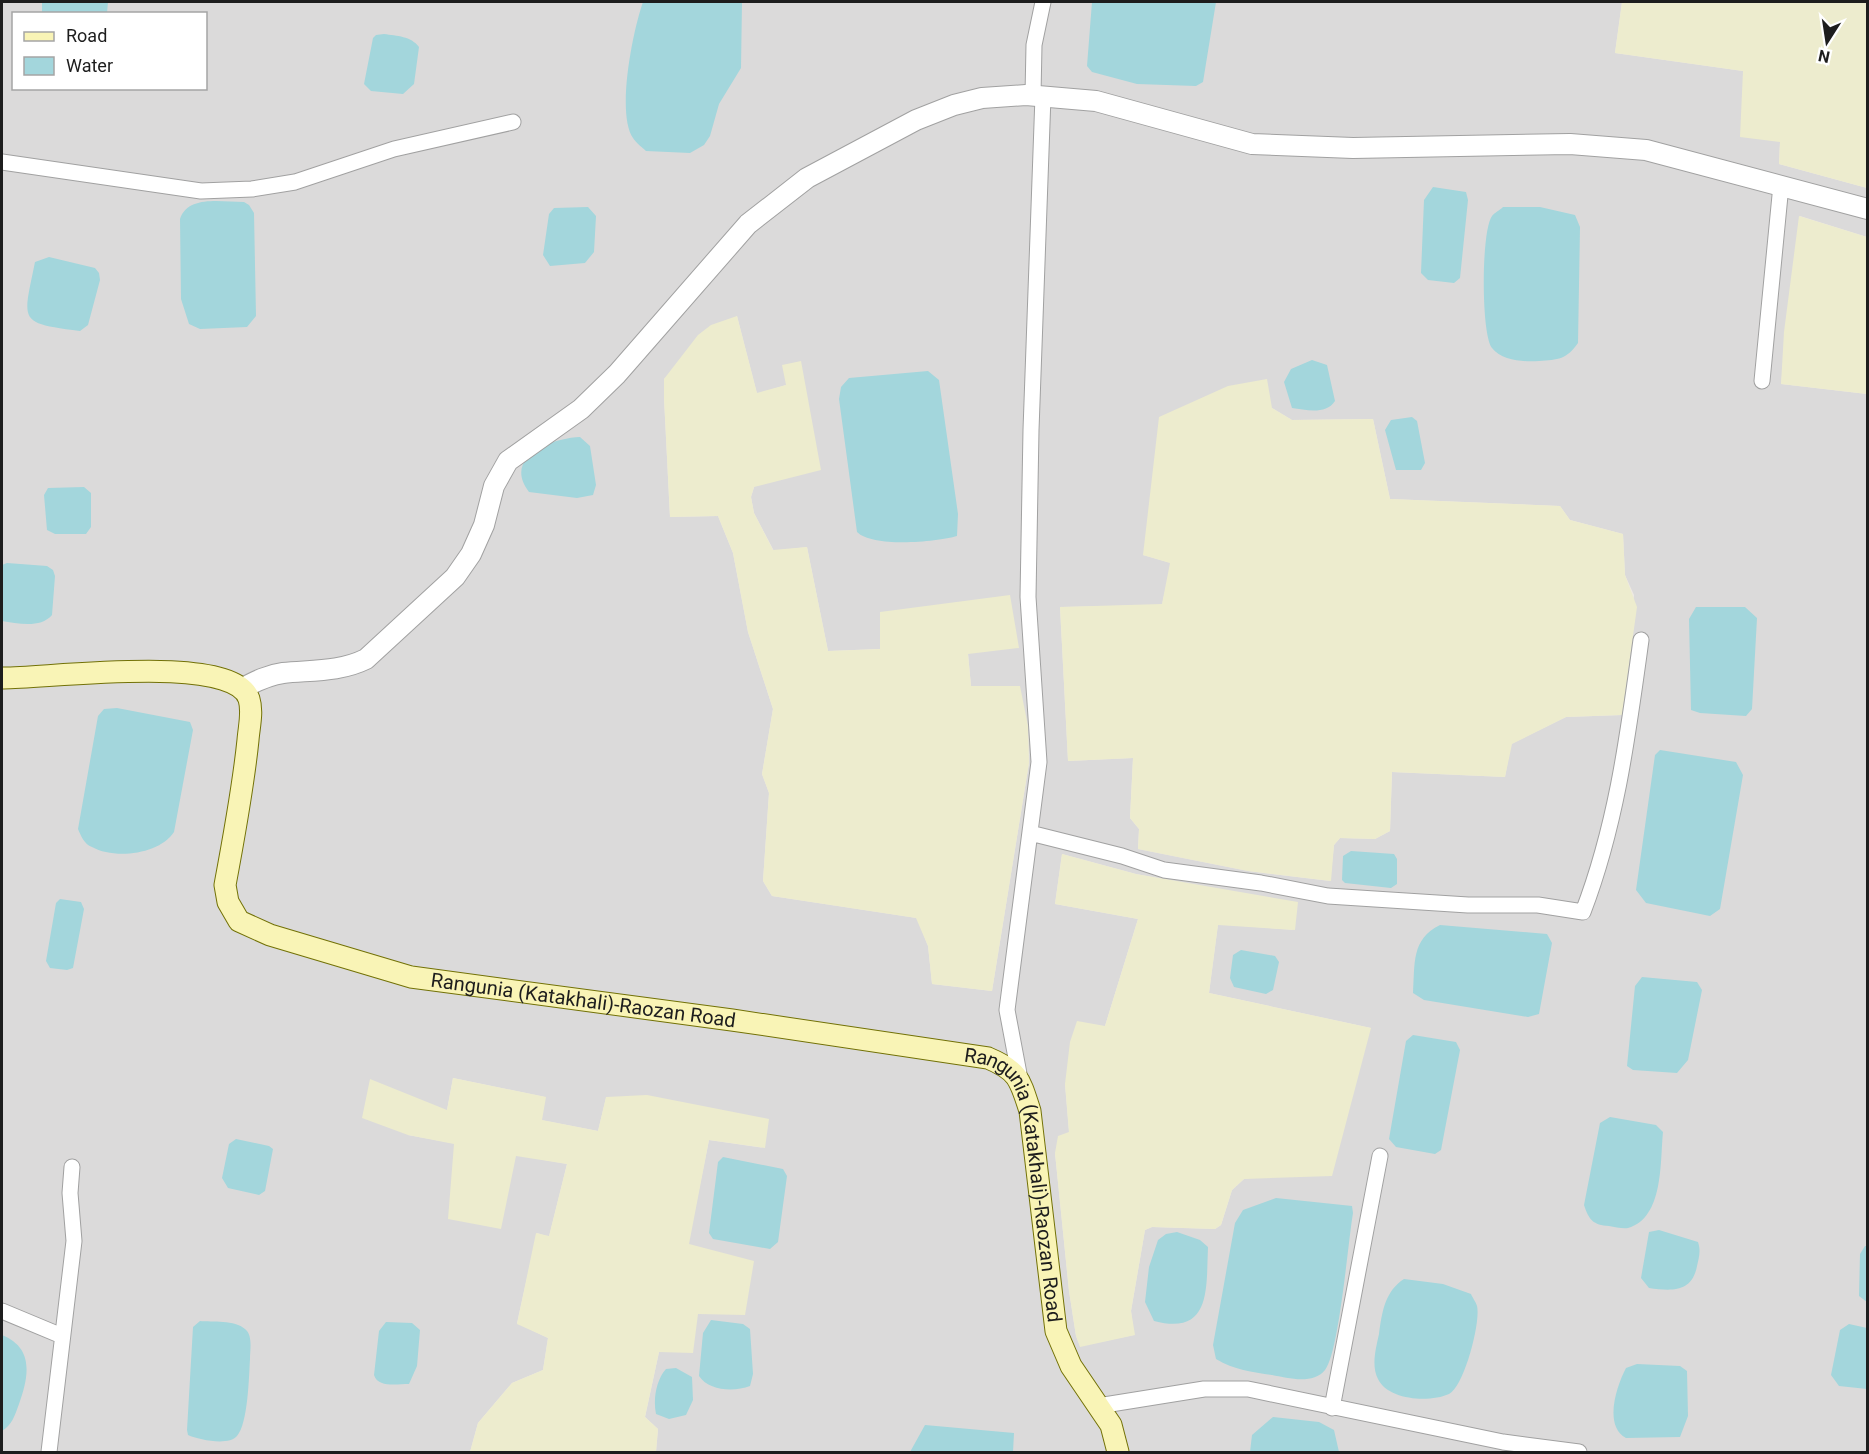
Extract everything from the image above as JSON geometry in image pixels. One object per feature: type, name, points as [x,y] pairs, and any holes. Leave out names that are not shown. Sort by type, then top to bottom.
[{"type":"main road","points":[[2,678],[137,670],[214,677],[234,682],[243,688]]},
{"type":"main road","name":"Rangunia (Katakhali)-Raozan Road","points":[[243,688],[249,700],[248,736],[244,779],[225,885],[228,902],[238,921],[270,935],[411,977],[732,1020],[988,1058],[1011,1069],[1020,1079],[1030,1110],[1056,1331],[1071,1366],[1111,1425],[1118,1452]]},
{"type":"street","points":[[1020,1079],[1007,1010],[1039,762],[1028,597],[1038,96],[1034,45],[1043,2]]},
{"type":"street","points":[[243,688],[264,677],[281,673],[354,665],[379,648],[455,577],[471,554],[484,525],[494,486],[508,460],[581,409],[616,374],[747,224],[807,178],[864,146],[954,105],[982,98],[1038,96],[1096,101],[1252,144],[1353,148],[1570,144],[1646,150],[1868,209]]},
{"type":"street","points":[[2,162],[201,191],[252,189],[295,182],[394,149],[513,122]]},
{"type":"street","points":[[1762,381],[1781,185]]},
{"type":"street","points":[[1030,833],[1122,856],[1164,870],[1261,883],[1328,896],[1468,905],[1538,905],[1583,912],[1602,863],[1623,774],[1641,640]]},
{"type":"street","points":[[1332,1408],[1380,1156]]},
{"type":"street","points":[[49,1452],[74,1241],[70,1201],[72,1167]]},
{"type":"street","points":[[2,1311],[62,1335]]},
{"type":"street","points":[[1098,1406],[1204,1389],[1248,1389],[1503,1442],[1579,1452]]},
{"type":"shaded area","points":[[2,2],[1622,2],[1615,53],[1743,71],[1780,142],[1779,164],[1867,188],[1867,237],[1800,216],[1781,384],[1867,394],[1867,1452],[656,1452],[658,1429],[645,1417],[659,1352],[698,1313],[745,1314],[688,1244],[709,1140],[764,1148],[606,1098],[598,1131],[541,1120],[545,1097],[453,1078],[447,1110],[408,1135],[567,1164],[549,1237],[537,1233],[517,1323],[548,1338],[543,1370],[512,1383],[478,1423],[470,1452],[2,1452]],"holes":[[[737,316],[757,394],[786,385],[751,497],[754,513],[774,551],[807,547],[828,651],[880,649],[880,613],[968,653],[971,686],[1028,726],[1029,763],[992,991],[932,984],[928,946],[917,918],[772,896],[763,881],[769,793],[762,774],[773,709],[748,632],[733,553],[718,516],[670,517],[664,398],[664,379]],[[1272,408],[1292,420],[1373,419],[1390,499],[1560,506],[1570,520],[1623,534],[1625,575],[1634,595],[1622,715],[1566,717],[1511,744],[1505,777],[1392,772],[1390,831],[1375,839],[1340,838],[1334,845],[1330,881],[1248,871],[1138,849],[1139,829],[1130,818],[1133,758],[1068,761],[1060,607],[1162,605],[1171,563],[1143,555]],[[1062,854],[1136,874],[1200,886],[1294,930],[1218,924],[1209,993],[1371,1028],[1264,1176],[1244,1179],[1232,1190],[1221,1225],[1215,1229],[1152,1227],[1145,1230],[1131,1311],[1134,1335],[1080,1346],[1076,1336],[1069,1291],[1055,1153],[1069,1132],[1065,1084],[1105,1026],[1138,919],[1055,904]]]},
{"type":"green space","points":[[1622,2],[1867,2],[1867,188],[1779,164],[1780,142],[1740,137],[1743,71],[1615,53]]},
{"type":"green space","points":[[1799,216],[1867,237],[1867,394],[1781,384],[1784,332]]},
{"type":"green space","points":[[737,316],[757,393],[786,385],[782,365],[801,361],[821,470],[754,487],[751,497],[754,513],[773,550],[807,547],[828,651],[880,649],[880,612],[1010,595],[1019,648],[968,654],[971,686],[1020,686],[1028,726],[1029,763],[992,991],[932,984],[928,946],[916,918],[772,896],[763,881],[769,793],[762,774],[773,709],[748,632],[733,553],[718,516],[670,517],[664,398],[664,379],[698,335],[711,325]]},
{"type":"green space","points":[[1267,379],[1272,408],[1292,420],[1373,419],[1390,499],[1560,506],[1570,520],[1623,534],[1625,575],[1637,607],[1622,715],[1566,717],[1512,744],[1505,777],[1392,772],[1390,831],[1375,839],[1340,838],[1334,845],[1331,881],[1248,871],[1138,849],[1139,829],[1130,818],[1133,758],[1068,761],[1060,607],[1162,604],[1170,563],[1143,555],[1159,417],[1228,386]]},
{"type":"green space","points":[[1062,854],[1136,874],[1298,902],[1295,930],[1218,925],[1209,993],[1371,1028],[1332,1176],[1244,1179],[1232,1190],[1221,1225],[1215,1229],[1152,1227],[1145,1230],[1131,1311],[1135,1335],[1080,1347],[1076,1336],[1069,1291],[1055,1153],[1058,1136],[1069,1132],[1065,1084],[1070,1042],[1077,1021],[1105,1026],[1138,919],[1055,904]]},
{"type":"green space","points":[[453,1078],[546,1097],[542,1120],[598,1131],[606,1097],[647,1095],[769,1119],[765,1148],[709,1140],[689,1244],[754,1261],[745,1315],[698,1314],[693,1353],[659,1352],[645,1417],[658,1429],[656,1452],[470,1452],[478,1423],[512,1383],[543,1370],[548,1338],[517,1324],[536,1233],[549,1236],[567,1164],[516,1156],[501,1229],[448,1219],[454,1144],[408,1135],[362,1118],[370,1079],[447,1110]]},
{"type":"water","points":[[42,2],[108,2],[107,12],[42,12]]},
{"type":"water","points":[[643,2],[742,2],[741,68],[719,104],[710,136],[704,145],[690,153],[646,151],[634,140],[628,126],[626,91],[628,71]]},
{"type":"water","points":[[1092,2],[1216,2],[1203,82],[1196,86],[1137,84],[1092,72],[1087,66]]},
{"type":"water","points":[[384,34],[408,39],[419,47],[414,84],[403,94],[371,91],[364,84],[373,38]]},
{"type":"water","points":[[1433,187],[1466,192],[1468,200],[1460,278],[1454,283],[1428,280],[1421,273],[1424,200]]},
{"type":"water","points":[[244,202],[254,213],[256,316],[247,327],[200,329],[189,324],[181,299],[180,219],[184,211],[198,203]]},
{"type":"water","points":[[588,207],[596,216],[594,252],[585,263],[550,266],[543,255],[549,214],[554,208]]},
{"type":"water","points":[[1503,207],[1540,207],[1575,215],[1580,227],[1578,343],[1562,358],[1514,360],[1496,352],[1488,339],[1484,304],[1486,241],[1492,216]]},
{"type":"water","points":[[49,257],[95,268],[99,273],[100,280],[88,325],[80,331],[45,325],[29,316],[28,297],[35,262]]},
{"type":"water","points":[[1312,360],[1327,365],[1335,401],[1321,410],[1292,408],[1284,382],[1291,369]]},
{"type":"water","points":[[928,371],[939,380],[958,514],[957,536],[906,542],[890,542],[865,537],[857,532],[839,399],[841,387],[849,378]]},
{"type":"water","points":[[1412,417],[1417,421],[1425,463],[1421,470],[1396,470],[1385,430],[1391,420]]},
{"type":"water","points":[[580,437],[590,446],[596,485],[593,495],[577,498],[529,492],[522,480],[522,469],[526,459],[544,446],[556,441]]},
{"type":"water","points":[[84,487],[91,493],[91,527],[86,534],[55,534],[47,530],[44,495],[48,488]]},
{"type":"water","points":[[7,563],[47,566],[53,570],[55,576],[52,615],[47,619],[35,624],[2,621],[2,565]]},
{"type":"water","points":[[1696,607],[1745,607],[1757,618],[1752,709],[1746,716],[1700,713],[1691,710],[1689,619]]},
{"type":"water","points":[[117,708],[190,722],[193,730],[174,832],[159,845],[136,853],[113,853],[89,846],[78,829],[98,716],[104,709]]},
{"type":"water","points":[[1660,750],[1736,762],[1743,775],[1720,909],[1710,916],[1646,903],[1636,890],[1655,755]]},
{"type":"water","points":[[1351,851],[1394,854],[1397,859],[1397,884],[1391,888],[1345,883],[1342,880],[1343,856]]},
{"type":"water","points":[[60,899],[81,902],[84,909],[73,968],[67,970],[50,968],[46,961],[56,903]]},
{"type":"water","points":[[1440,925],[1547,934],[1552,943],[1539,1014],[1528,1017],[1424,1000],[1413,993],[1416,953],[1419,945],[1424,937]]},
{"type":"water","points":[[1241,950],[1275,956],[1279,962],[1273,990],[1266,994],[1234,987],[1230,978],[1233,955]]},
{"type":"water","points":[[1642,977],[1697,982],[1702,990],[1688,1060],[1677,1073],[1633,1070],[1627,1066],[1635,986]]},
{"type":"water","points":[[1413,1035],[1456,1042],[1460,1050],[1441,1150],[1435,1154],[1396,1147],[1389,1139],[1406,1041]]},
{"type":"water","points":[[1610,1117],[1656,1125],[1663,1132],[1660,1172],[1654,1201],[1640,1222],[1628,1228],[1595,1223],[1584,1205],[1600,1123]]},
{"type":"water","points":[[236,1139],[269,1146],[273,1149],[265,1191],[259,1195],[228,1188],[222,1178],[229,1144]]},
{"type":"water","points":[[723,1157],[783,1169],[787,1176],[778,1242],[770,1249],[713,1239],[709,1233],[718,1162]]},
{"type":"water","points":[[1276,1198],[1352,1206],[1346,1271],[1335,1342],[1325,1370],[1314,1378],[1285,1378],[1236,1368],[1216,1359],[1213,1345],[1235,1223],[1243,1210]]},
{"type":"water","points":[[1659,1230],[1698,1242],[1697,1266],[1694,1275],[1685,1286],[1665,1290],[1649,1288],[1641,1278],[1649,1232]]},
{"type":"water","points":[[1177,1232],[1200,1240],[1208,1247],[1207,1278],[1202,1305],[1196,1315],[1187,1322],[1173,1324],[1154,1321],[1145,1302],[1149,1267],[1158,1240],[1166,1234]]},
{"type":"water","points":[[1867,1246],[1867,1302],[1859,1296],[1860,1254]]},
{"type":"water","points":[[1404,1279],[1443,1284],[1471,1294],[1476,1304],[1478,1314],[1466,1367],[1455,1389],[1441,1397],[1420,1399],[1400,1395],[1383,1386],[1376,1374],[1375,1357],[1383,1310],[1392,1290]]},
{"type":"water","points":[[711,1320],[743,1324],[750,1329],[753,1374],[750,1386],[722,1389],[709,1385],[699,1376],[703,1333]]},
{"type":"water","points":[[200,1321],[241,1326],[248,1332],[250,1339],[244,1421],[237,1436],[228,1441],[199,1439],[188,1435],[193,1327]]},
{"type":"water","points":[[386,1322],[412,1323],[420,1330],[417,1366],[409,1384],[384,1384],[379,1382],[374,1375],[379,1331]]},
{"type":"water","points":[[1849,1324],[1867,1328],[1867,1389],[1839,1386],[1831,1375],[1840,1330]]},
{"type":"water","points":[[2,1335],[20,1347],[24,1355],[26,1373],[14,1416],[2,1431]]},
{"type":"water","points":[[1637,1364],[1680,1366],[1687,1371],[1688,1416],[1680,1437],[1626,1438],[1619,1432],[1614,1415],[1616,1394],[1626,1368]]},
{"type":"water","points":[[676,1368],[692,1377],[693,1400],[686,1415],[669,1419],[656,1414],[655,1397],[658,1384],[666,1369]]},
{"type":"water","points":[[1273,1417],[1319,1422],[1334,1430],[1339,1452],[1250,1452],[1252,1435]]},
{"type":"water","points":[[925,1425],[1014,1433],[1013,1452],[910,1452]]}]
